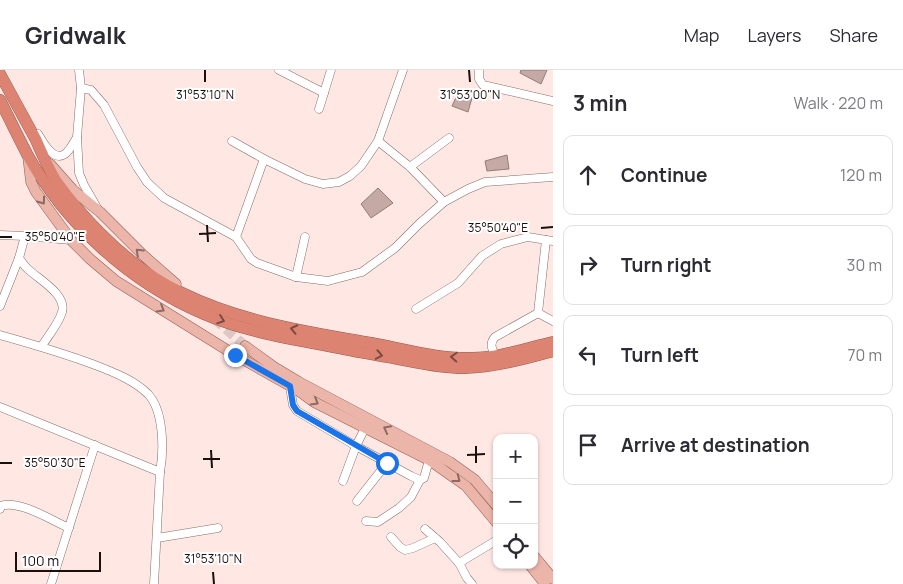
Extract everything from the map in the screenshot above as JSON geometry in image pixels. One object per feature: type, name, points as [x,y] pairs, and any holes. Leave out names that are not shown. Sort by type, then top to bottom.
[{"type":"highway","points":[[0,74],[57,181],[82,214],[122,254],[146,271],[198,301],[253,319],[290,328],[436,356],[473,358],[495,356],[553,342]]},
{"type":"highway","points":[[0,100],[28,155],[70,216],[123,266],[158,291],[205,314],[249,329],[434,366],[463,368],[483,366],[505,363],[553,351]]},
{"type":"main road","points":[[28,155],[31,182],[36,192],[71,240],[116,281],[314,402],[429,460],[466,486],[493,518]]},
{"type":"main road","points":[[46,160],[73,190],[100,212],[142,256],[176,284]]},
{"type":"main road","points":[[245,346],[299,382],[450,462],[475,480],[493,501]]},
{"type":"main road","points":[[538,561],[553,579]]},
{"type":"main road","points":[[533,569],[545,584]]},
{"type":"street","points":[[78,70],[80,88],[77,137],[79,173],[84,186],[100,212]]},
{"type":"street","points":[[279,70],[324,93]]},
{"type":"street","points":[[319,109],[331,70]]},
{"type":"street","points":[[232,141],[304,179],[323,184],[339,182],[350,176],[361,166],[378,141],[403,70]]},
{"type":"street","points":[[479,70],[479,79],[483,85],[553,101]]},
{"type":"street","points":[[80,88],[91,90],[104,105],[137,167],[147,182],[164,198],[236,237],[251,259],[257,263],[296,277],[328,281],[362,272],[395,248],[444,202],[485,182],[553,177]]},
{"type":"street","points":[[21,112],[46,147],[56,154],[65,154],[77,137]]},
{"type":"street","points":[[410,167],[449,138]]},
{"type":"street","points":[[378,141],[410,167],[444,202]]},
{"type":"street","points":[[236,237],[264,159]]},
{"type":"street","points":[[0,235],[71,240]]},
{"type":"street","points":[[0,306],[19,258],[24,236]]},
{"type":"street","points":[[296,277],[305,237]]},
{"type":"street","points":[[416,309],[458,283],[482,256],[501,244],[528,237],[550,240],[538,313]]},
{"type":"street","points":[[19,258],[27,268],[58,295],[62,302],[63,310],[60,317],[42,346]]},
{"type":"street","points":[[495,356],[492,341],[495,337],[538,313]]},
{"type":"street","points":[[538,313],[553,321]]},
{"type":"street","points":[[0,335],[64,353],[120,375],[149,395],[156,408],[162,429],[162,459],[154,584]]},
{"type":"street","points":[[290,386],[293,405],[297,411],[356,446],[420,480]]},
{"type":"street","points":[[0,407],[160,472]]},
{"type":"street","points":[[343,481],[365,428]]},
{"type":"street","points":[[51,584],[95,445]]},
{"type":"street","points":[[366,521],[378,522],[399,508],[411,497],[420,480],[424,478],[429,460]]},
{"type":"street","points":[[357,501],[387,463]]},
{"type":"street","points":[[0,509],[1,506],[6,504],[17,505],[69,528]]},
{"type":"street","points":[[157,538],[218,528]]},
{"type":"street","points":[[425,529],[459,563],[472,584]]},
{"type":"street","points":[[391,537],[400,548],[405,550],[435,538]]},
{"type":"street","points":[[459,563],[493,542]]},
{"type":"building","points":[[521,70],[547,70],[541,84],[520,73]]},
{"type":"building","points":[[458,93],[472,98],[468,112],[452,106]]},
{"type":"building","points":[[507,155],[509,169],[487,171],[485,161]]},
{"type":"building","points":[[378,188],[393,203],[371,218],[361,204]]},
{"type":"tunnel","points":[[215,319],[245,346]]},
{"type":"route","points":[[235,355],[290,386],[293,405],[297,411],[387,463]]}]
